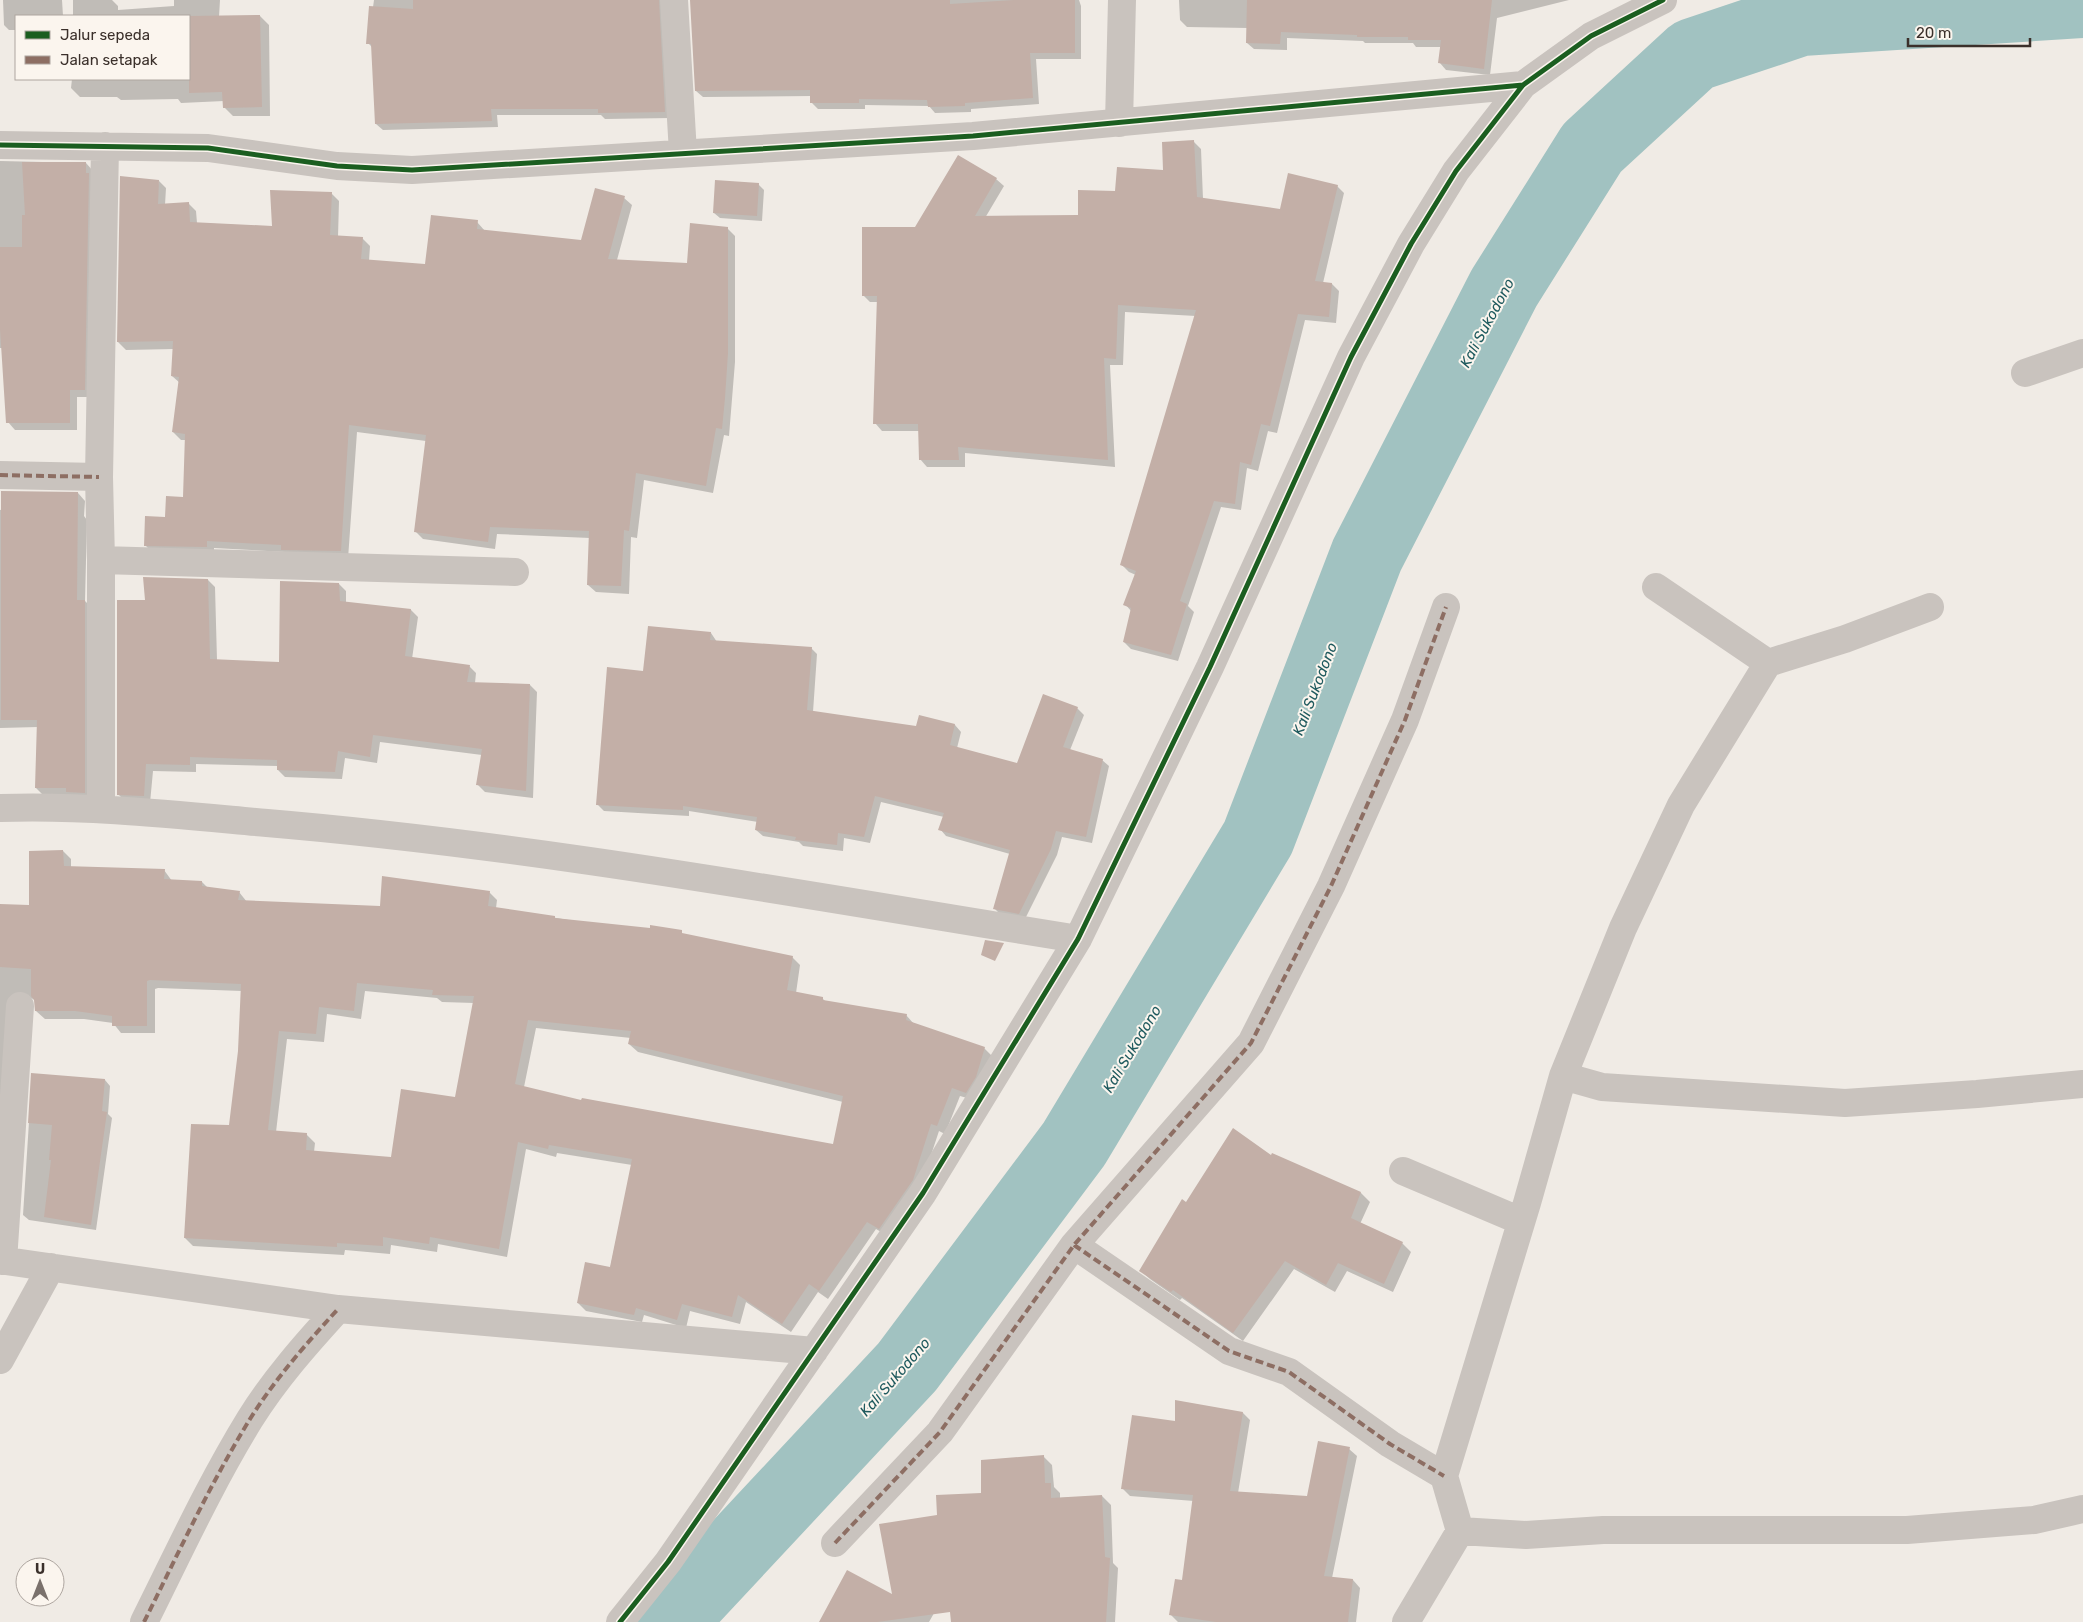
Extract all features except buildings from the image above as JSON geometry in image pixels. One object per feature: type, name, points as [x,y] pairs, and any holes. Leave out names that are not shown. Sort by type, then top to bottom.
[{"type":"street","points":[[674,0],[683,153]]},
{"type":"street","points":[[1119,123],[1122,0]]},
{"type":"street","points":[[620,1622],[668,1562],[923,1193],[1078,938],[1210,667],[1351,357],[1411,244],[1456,171],[1523,85],[1591,36],[1662,0]]},
{"type":"street","points":[[0,145],[208,148],[337,166],[412,170],[494,167],[683,153],[973,136],[1523,85]]},
{"type":"street","points":[[100,809],[101,560],[98,477],[105,146]]},
{"type":"street","points":[[2025,374],[2083,353]]},
{"type":"street","points":[[0,475],[98,477]]},
{"type":"street","points":[[101,560],[516,572]]},
{"type":"street","points":[[1656,587],[1768,663]]},
{"type":"street","points":[[835,1543],[940,1432],[1074,1245],[1252,1043],[1343,860],[1405,720],[1446,607]]},
{"type":"street","points":[[1406,1622],[1460,1531],[1444,1476],[1521,1221],[1562,1076],[1623,928],[1681,805],[1768,663],[1844,639],[1930,607]]},
{"type":"street","points":[[0,808],[100,809],[364,831],[655,872],[1078,938]]},
{"type":"street","points":[[20,1006],[2,1261],[338,1309],[814,1351]]},
{"type":"street","points":[[1562,1076],[1602,1087],[1844,1103],[1977,1094],[2083,1084]]},
{"type":"street","points":[[1403,1171],[1521,1221]]},
{"type":"street","points":[[1074,1245],[1228,1351],[1289,1372],[1390,1444],[1444,1476]]},
{"type":"street","points":[[0,1360],[51,1267]]},
{"type":"street","points":[[144,1622],[210,1489],[250,1418],[289,1364],[338,1309]]},
{"type":"street","points":[[1460,1531],[1526,1535],[1603,1530],[1907,1530],[2034,1520],[2083,1509]]},
{"type":"waterway","name":"Kali Sukodono","points":[[669,1622],[907,1367],[1074,1144],[1258,838],[1367,555],[1504,288],[1592,148],[1693,55],[1801,19],[2083,1]]},
{"type":"marked path","points":[[0,475],[99,477]]},
{"type":"marked path","points":[[835,1543],[940,1432],[1074,1245],[1251,1043],[1331,886],[1405,720],[1446,607]]},
{"type":"marked path","points":[[1074,1245],[1229,1351],[1289,1372],[1390,1444],[1444,1476]]},
{"type":"marked path","points":[[144,1622],[208,1494],[250,1419],[280,1376],[338,1309]]},
{"type":"cycle path","points":[[620,1622],[668,1562],[923,1193],[1078,939],[1210,667],[1351,357],[1411,244],[1456,171],[1523,85],[1591,36],[1663,0]]},
{"type":"cycle path","points":[[0,145],[208,148],[337,166],[412,170],[973,136],[1523,85]]}]
